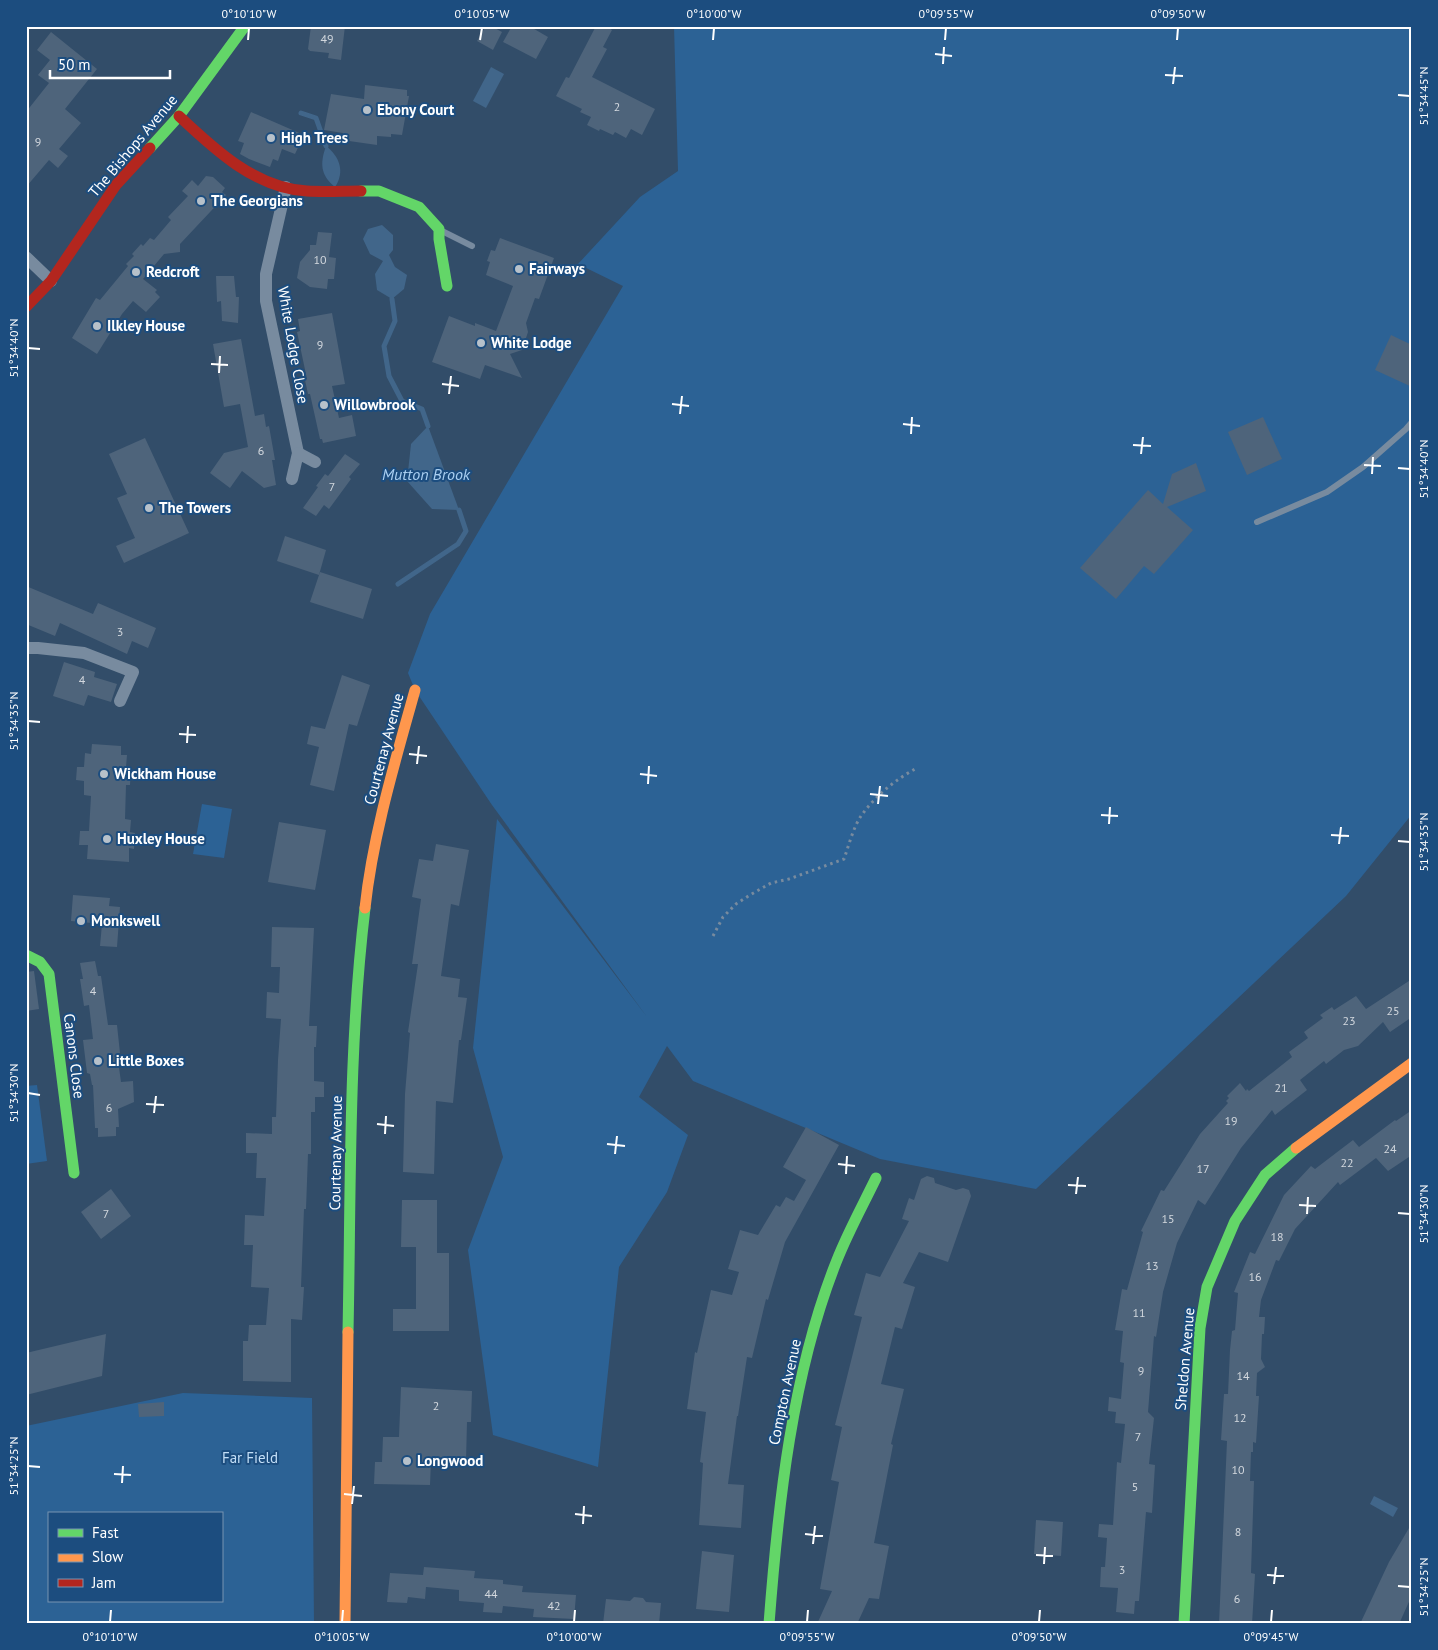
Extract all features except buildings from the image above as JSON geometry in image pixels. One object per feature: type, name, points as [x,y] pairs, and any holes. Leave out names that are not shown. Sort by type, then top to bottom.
[{"type":"street","name":"The Bishops Avenue","points":[[26,308],[50,281],[116,185],[179,116],[245,26]]},
{"type":"street","points":[[179,116],[210,145],[238,166],[276,186],[324,192],[379,191],[419,206],[439,230],[447,286]]},
{"type":"street","name":"White Lodge Close","points":[[286,187],[266,274],[266,301],[298,453],[292,479]]},
{"type":"street","points":[[26,257],[50,281]]},
{"type":"street","points":[[298,453],[316,462]]},
{"type":"street","points":[[26,648],[84,653],[133,672],[120,701]]},
{"type":"street","name":"Courtenay Avenue","points":[[345,1624],[352,1110],[358,964],[366,894],[377,835],[415,690]]},
{"type":"street","name":"Canons Close","points":[[26,955],[37,958],[49,974],[74,1173]]},
{"type":"street","name":"Sheldon Avenue","points":[[1184,1624],[1200,1328],[1208,1288],[1219,1257],[1234,1221],[1266,1175],[1290,1152],[1412,1064]]},
{"type":"street","name":"Compton Avenue","points":[[769,1624],[775,1541],[800,1385],[817,1318],[837,1260],[876,1178]]},
{"type":"lane","points":[[439,230],[472,246]]},
{"type":"lane","points":[[1257,522],[1326,492],[1409,430],[1412,422]]},
{"type":"path","points":[[713,936],[723,917],[736,904],[770,883],[789,879],[844,859],[860,816],[880,794],[917,768]]},
{"type":"green space","points":[[674,26],[1412,26],[1412,814],[1346,896],[1036,1189],[880,1159],[693,1081],[667,1046],[639,1097],[688,1135],[667,1192],[619,1267],[598,1467],[493,1435],[468,1250],[503,1157],[473,1048],[497,819],[647,1017],[492,805],[415,690],[408,673],[430,614],[623,286],[578,264],[640,197],[678,171]]},
{"type":"green space","points":[[202,804],[232,809],[224,858],[193,854]]},
{"type":"green space","points":[[37,1085],[47,1161],[26,1164],[26,1086]]},
{"type":"green space","name":"Far Field","points":[[183,1393],[312,1398],[314,1624],[26,1624],[26,1426]]},
{"type":"water","points":[[491,67],[504,74],[486,108],[473,101]]},
{"type":"water","points":[[326,146],[335,155],[340,165],[340,176],[335,187],[326,178],[324,173],[322,163]]},
{"type":"water","points":[[382,225],[393,235],[393,250],[389,255],[395,267],[407,275],[404,289],[392,299],[377,290],[375,274],[383,261],[370,254],[363,239],[368,229]]},
{"type":"water","name":"Mutton Brook","points":[[428,426],[459,510],[432,509],[407,481],[411,444]]},
{"type":"water","points":[[1374,1496],[1398,1508],[1393,1517],[1370,1504]]},
{"type":"waterway","name":"Mutton Brook","points":[[301,113],[316,118],[326,146]]},
{"type":"waterway","name":"Mutton Brook","points":[[392,299],[395,321],[384,346],[389,376],[402,401],[422,409],[428,426]]},
{"type":"waterway","points":[[398,584],[458,544],[466,531],[459,510]]},
{"type":"traffic: fast","points":[[150,148],[179,116],[245,26]]},
{"type":"traffic: fast","points":[[361,191],[379,191],[419,207],[439,229],[447,286]]},
{"type":"traffic: fast","points":[[348,1332],[353,1067],[365,908]]},
{"type":"traffic: fast","points":[[26,955],[40,962],[49,974],[74,1173]]},
{"type":"traffic: fast","points":[[1184,1624],[1200,1328],[1207,1287],[1235,1221],[1265,1175],[1296,1148]]},
{"type":"traffic: fast","points":[[769,1624],[783,1486],[798,1393],[809,1347],[837,1260],[876,1178]]},
{"type":"traffic: slow","points":[[365,908],[379,825],[415,690]]},
{"type":"traffic: slow","points":[[1296,1148],[1412,1063]]},
{"type":"traffic: slow","points":[[345,1624],[348,1332]]},
{"type":"traffic: jam","points":[[179,116],[206,141],[237,165],[270,183],[307,191],[361,191]]},
{"type":"traffic: jam","points":[[26,307],[51,281],[116,185],[150,148]]},
{"type":"place","name":"Ebony Court","points":[[367,110]]},
{"type":"place","name":"High Trees","points":[[271,138]]},
{"type":"place","name":"The Georgians","points":[[201,201]]},
{"type":"place","name":"Fairways","points":[[519,269]]},
{"type":"place","name":"Redcroft","points":[[136,272]]},
{"type":"place","name":"Ilkley House","points":[[97,326]]},
{"type":"place","name":"White Lodge","points":[[481,343]]},
{"type":"place","name":"Willowbrook","points":[[324,405]]},
{"type":"place","name":"The Towers","points":[[149,508]]},
{"type":"place","name":"Wickham House","points":[[104,774]]},
{"type":"place","name":"Huxley House","points":[[107,839]]},
{"type":"place","name":"Monkswell","points":[[81,921]]},
{"type":"place","name":"Little Boxes","points":[[98,1061]]},
{"type":"place","name":"Longwood","points":[[407,1461]]}]
